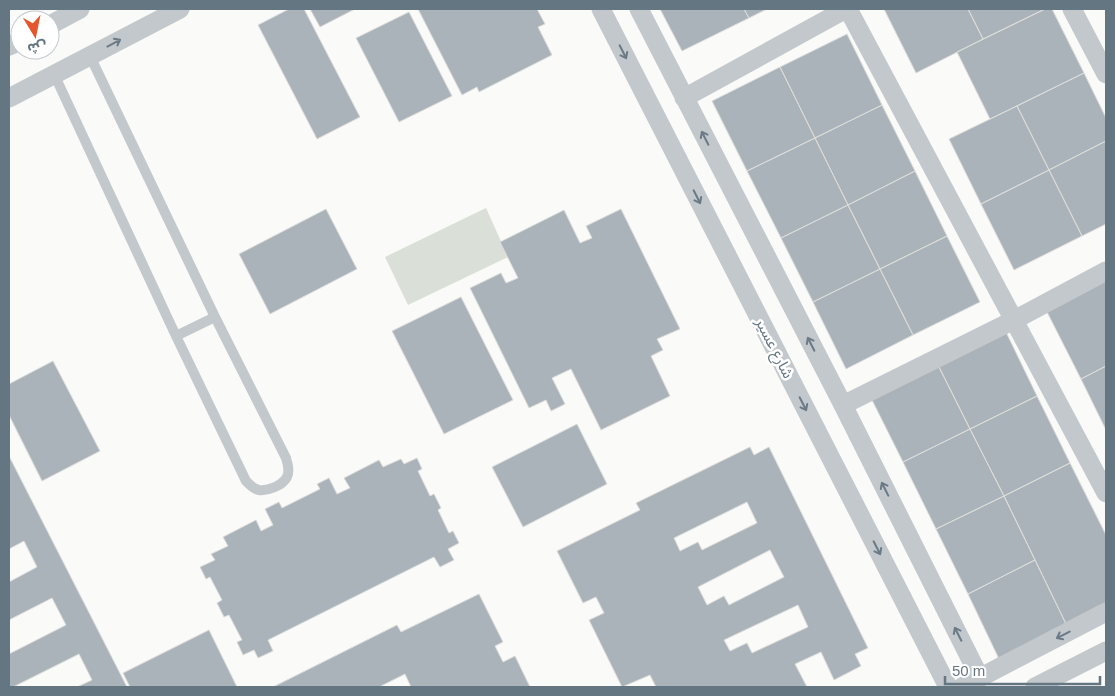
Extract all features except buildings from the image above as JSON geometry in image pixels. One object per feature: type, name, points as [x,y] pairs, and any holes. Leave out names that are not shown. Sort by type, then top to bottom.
[{"type":"street","points":[[60,20],[80,9]]},
{"type":"street","points":[[9,98],[180,9]]},
{"type":"street","name":"شارع عسير","points":[[601,9],[948,687]]},
{"type":"street","points":[[639,9],[843,405],[980,678]]},
{"type":"street","points":[[684,98],[847,9],[1106,493]]},
{"type":"street","points":[[1072,9],[1106,74]]},
{"type":"street","points":[[843,405],[1014,320],[1106,271]]},
{"type":"street","points":[[962,687],[1106,612]]},
{"type":"street","points":[[1035,687],[1106,651]]},
{"type":"lane","points":[[54,74],[246,481],[258,490],[270,489],[282,483],[288,476],[289,468],[286,458],[215,317],[90,56]]},
{"type":"lane","points":[[176,336],[215,317]]},
{"type":"shaded area","points":[[486,208],[508,257],[408,305],[385,257]]}]
